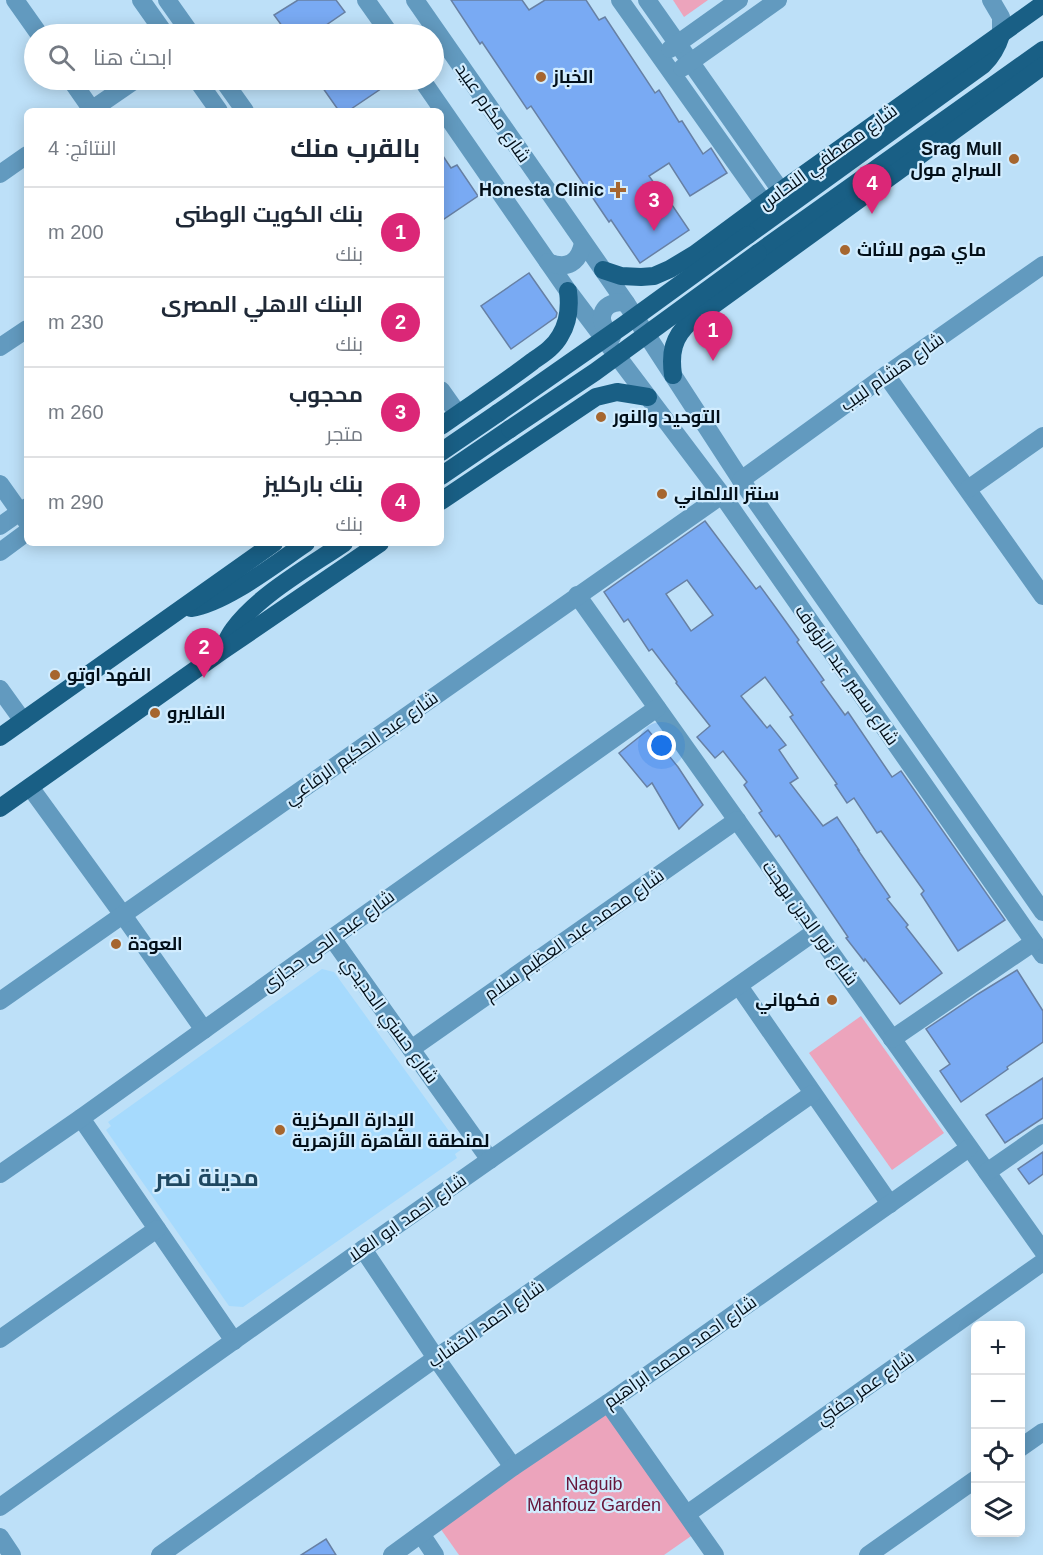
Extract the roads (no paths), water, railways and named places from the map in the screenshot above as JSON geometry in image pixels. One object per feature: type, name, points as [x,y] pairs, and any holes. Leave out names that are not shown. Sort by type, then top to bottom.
[{"type":"main road","name":"شارع مصطفي النحاس","points":[[603,270],[631,277],[654,276],[696,254],[1001,33],[1038,3]]},
{"type":"main road","points":[[444,450],[624,326],[983,65],[993,55],[1001,33]]},
{"type":"main road","points":[[444,475],[595,372],[1043,50]]},
{"type":"main road","points":[[673,375],[672,353],[678,336],[690,322],[1043,66]]},
{"type":"main road","points":[[696,254],[693,267],[699,286],[709,295],[722,299]]},
{"type":"main road","points":[[444,424],[517,374],[554,345],[567,320],[568,291]]},
{"type":"main road","points":[[517,374],[526,373],[534,376],[548,386],[555,403],[554,424]]},
{"type":"main road","points":[[444,499],[596,397],[617,392],[648,397]]},
{"type":"main road","points":[[0,737],[270,546]]},
{"type":"main road","points":[[179,610],[200,607],[229,594],[301,546]]},
{"type":"main road","points":[[222,651],[231,631],[257,604],[340,546]]},
{"type":"main road","points":[[0,808],[376,546]]},
{"type":"street","points":[[15,0],[32,24]]},
{"type":"street","points":[[141,0],[158,24]]},
{"type":"street","points":[[166,0],[184,24]]},
{"type":"street","points":[[366,0],[383,24]]},
{"type":"street","name":"شارع مكرم عبيد","points":[[415,0],[432,24]]},
{"type":"street","points":[[620,0],[764,203]]},
{"type":"street","points":[[647,0],[780,191]]},
{"type":"street","points":[[660,56],[739,0]]},
{"type":"street","points":[[673,75],[771,2]]},
{"type":"street","points":[[998,2],[1002,23],[1001,33]]},
{"type":"street","name":"شارع مكرم عبيد","points":[[444,42],[626,303],[673,375]]},
{"type":"street","points":[[78,90],[90,108]]},
{"type":"street","points":[[94,108],[120,90]]},
{"type":"street","points":[[204,90],[217,108]]},
{"type":"street","points":[[230,90],[243,108]]},
{"type":"street","points":[[429,90],[441,108]]},
{"type":"street","points":[[444,112],[568,291],[648,397]]},
{"type":"street","points":[[0,174],[24,157]]},
{"type":"street","points":[[548,262],[557,266],[575,261],[581,253],[583,243]]},
{"type":"street","name":"شارع هشام لبيب","points":[[741,480],[1043,265]]},
{"type":"street","points":[[612,351],[614,342],[603,323],[603,312],[615,302],[626,303]]},
{"type":"street","points":[[0,347],[24,331]]},
{"type":"street","name":"شارع سمير عبد الرؤوف","points":[[673,375],[741,480],[1043,912]]},
{"type":"street","points":[[886,375],[1043,596]]},
{"type":"street","points":[[444,394],[458,414]]},
{"type":"street","name":"شارع سمير عبد الرؤوف","points":[[648,397],[722,495],[1039,949]]},
{"type":"street","points":[[968,489],[1043,436]]},
{"type":"street","points":[[0,484],[24,513]]},
{"type":"street","name":"شارع عبد الحكيم الرفاعي","points":[[0,1001],[722,495]]},
{"type":"street","points":[[0,526],[24,514]]},
{"type":"street","points":[[0,552],[24,534]]},
{"type":"street","name":"شارع نور الدين بهجت","points":[[577,595],[1043,1251]]},
{"type":"street","points":[[0,690],[23,721]]},
{"type":"street","name":"شارع عبد الحى حجازى","points":[[0,1174],[657,708]]},
{"type":"street","points":[[30,787],[204,1030]]},
{"type":"street","name":"شارع محمد عبد العظيم سلام","points":[[411,1049],[736,820]]},
{"type":"street","name":"شارع احمد ابو العلا","points":[[0,1507],[816,931]]},
{"type":"street","name":"شارع حسني الحديدي","points":[[332,938],[490,1160]]},
{"type":"street","points":[[892,1039],[1039,949]]},
{"type":"street","points":[[739,986],[890,1204]]},
{"type":"street","name":"شارع احمد الخشاب","points":[[160,1555],[812,1094]]},
{"type":"street","points":[[81,1118],[234,1341]]},
{"type":"street","points":[[987,1172],[1043,1133]]},
{"type":"street","name":"شارع احمد محمد ابراهيم","points":[[392,1555],[513,1467],[608,1403],[969,1148]]},
{"type":"street","points":[[0,1339],[157,1229]]},
{"type":"street","points":[[363,1249],[513,1467]]},
{"type":"street","name":"شارع عمر حفني","points":[[687,1514],[1043,1262]]},
{"type":"street","points":[[608,1403],[716,1555]]},
{"type":"street","points":[[1025,1445],[1043,1432]]},
{"type":"street","points":[[867,1555],[971,1482]]},
{"type":"street","points":[[421,1534],[435,1555]]},
{"type":"street","points":[[0,1538],[12,1555]]},
{"type":"place","name":"الخباز","points":[[541,77]]},
{"type":"place","name":"Srag Mull السراج مول","points":[[1014,159]]},
{"type":"place","name":"Honesta Clinic","points":[[618,190]]},
{"type":"place","name":"بنك باركليز","points":[[872,214]]},
{"type":"place","name":"محجوب","points":[[654,231]]},
{"type":"place","name":"ماي هوم للاثاث","points":[[845,250]]},
{"type":"place","name":"بنك الكويت الوطنى","points":[[713,361]]},
{"type":"place","name":"التوحيد والنور","points":[[601,417]]},
{"type":"place","name":"سنتر الالماني","points":[[662,494]]},
{"type":"place","name":"الفهد اوتو","points":[[55,675]]},
{"type":"place","name":"البنك الاهلي المصرى","points":[[204,678]]},
{"type":"place","name":"الفاليرو","points":[[155,713]]},
{"type":"place","name":"العودة","points":[[116,944]]},
{"type":"place","name":"فكهاني","points":[[832,1000]]},
{"type":"place","name":"الإدارة المركزية لمنطقة القاهرة الأزهرية","points":[[280,1130]]},
{"type":"district","name":"مدينة نصر","points":[[207,1177]]},
{"type":"park label","name":"Naguib Mahfouz Garden","points":[[594,1494]]}]
